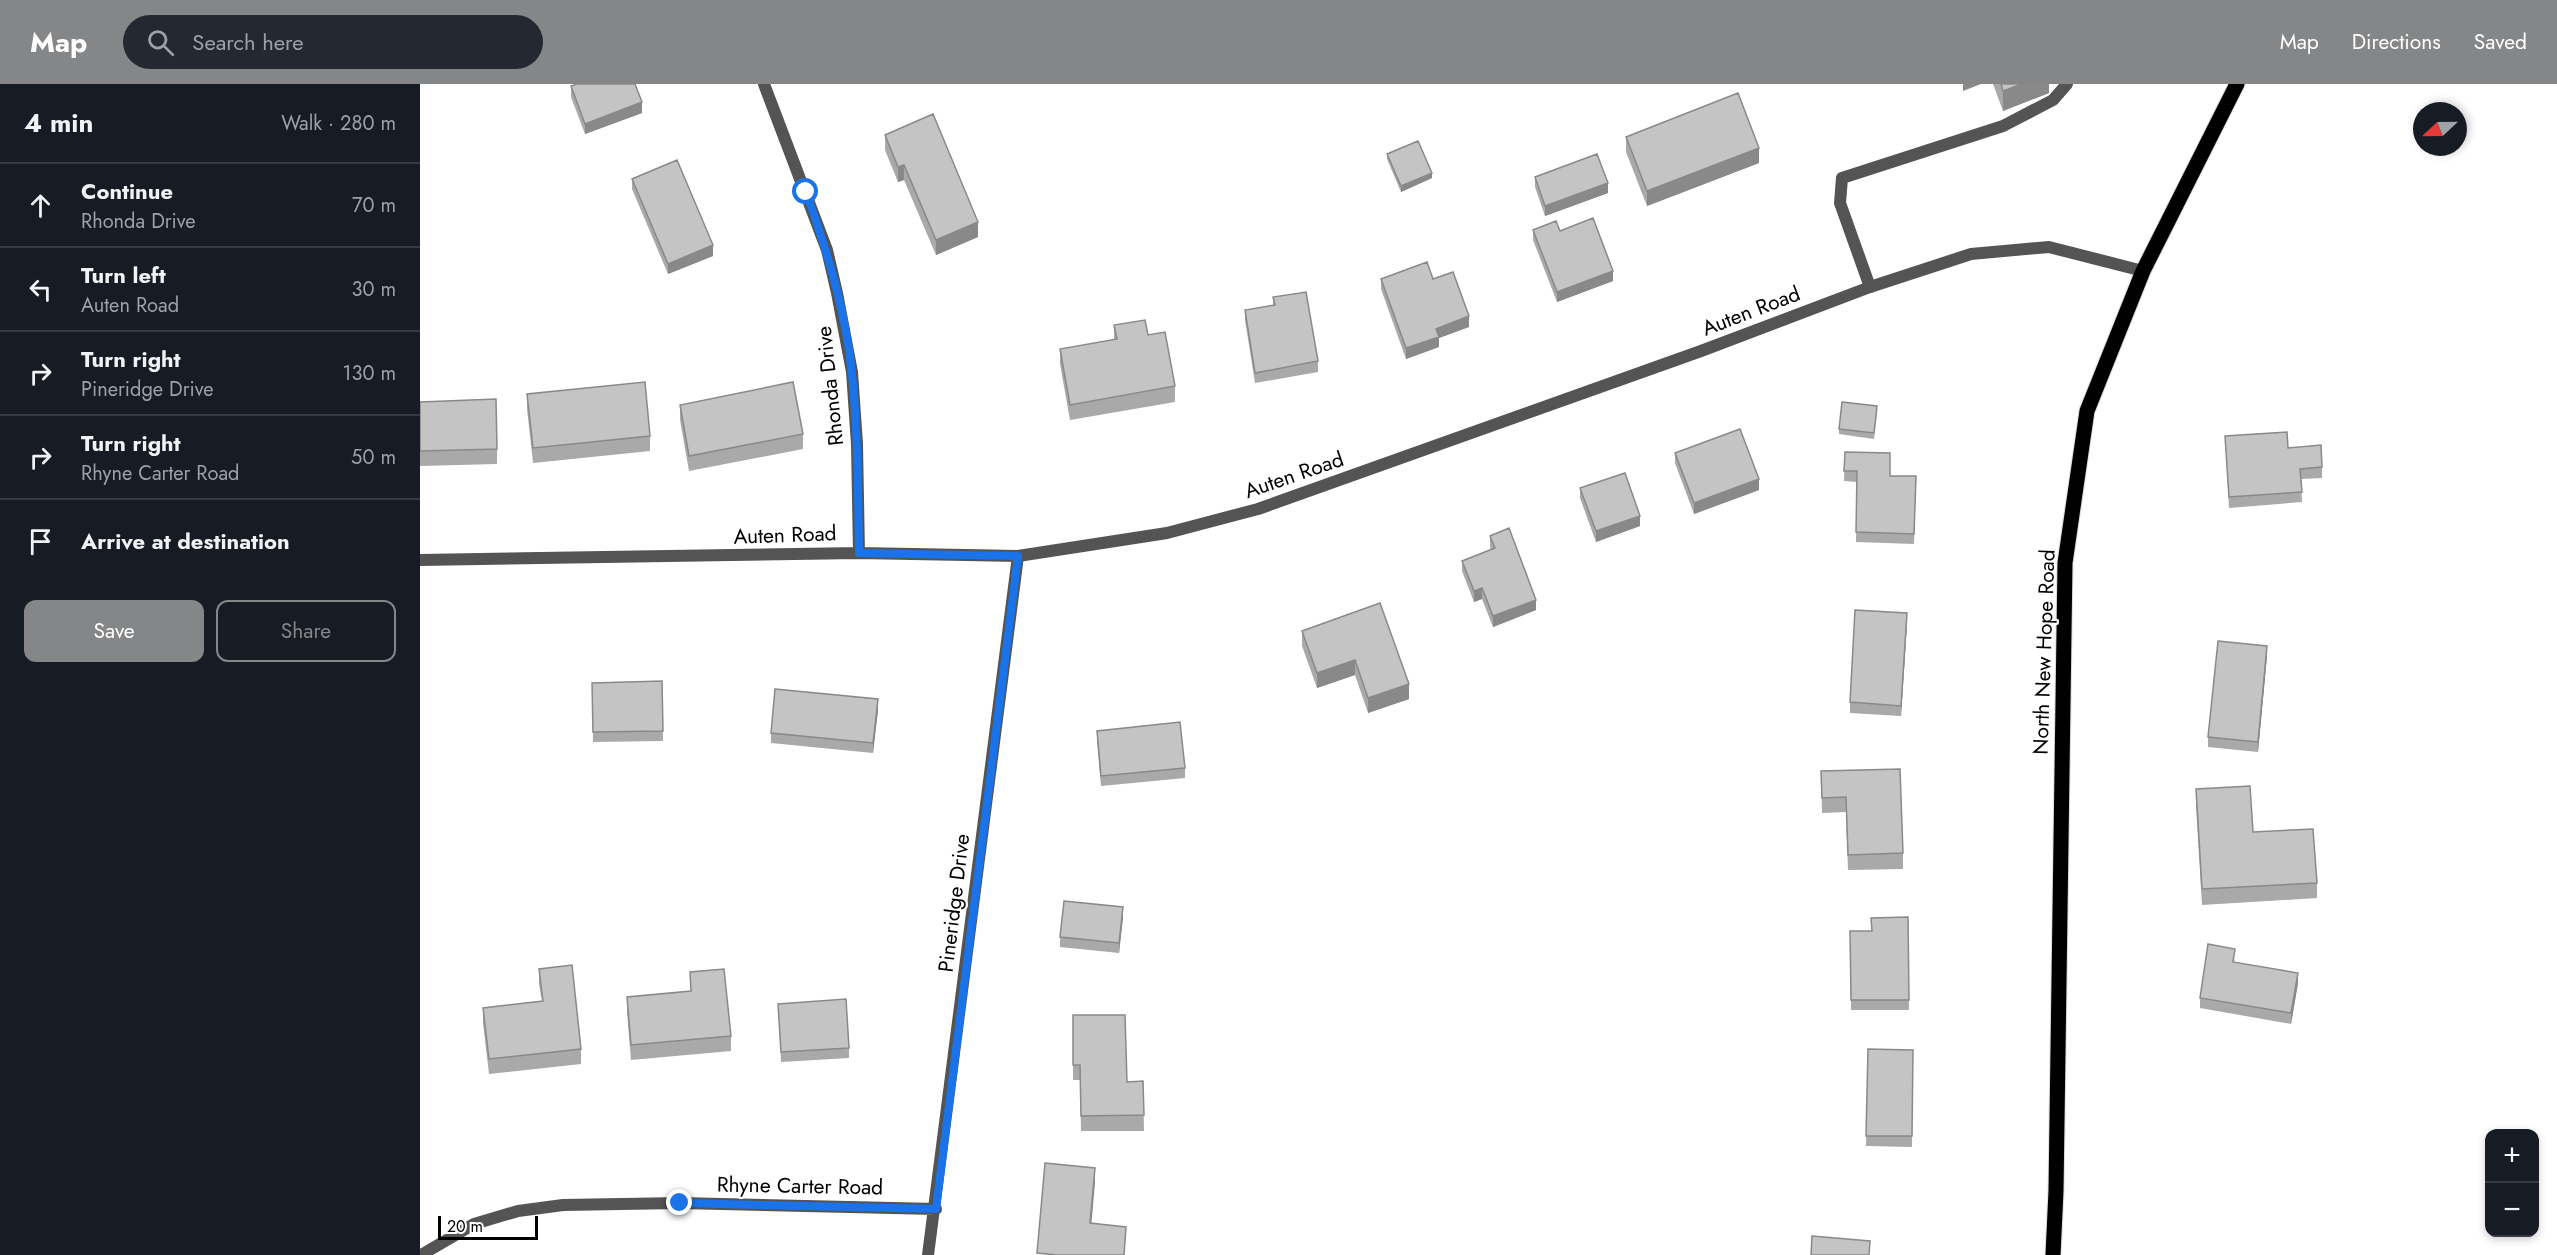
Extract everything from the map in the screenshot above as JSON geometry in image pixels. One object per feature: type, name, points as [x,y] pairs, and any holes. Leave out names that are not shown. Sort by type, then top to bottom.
[{"type":"main road","name":"North New Hope Road","points":[[2053,1255],[2056,1191],[2065,563],[2087,411],[2143,271],[2236,84]]},
{"type":"street","name":"Rhonda Drive","points":[[764,84],[827,250],[837,292],[852,372],[857,444],[859,553]]},
{"type":"street","points":[[1870,287],[1840,203],[1842,178],[2003,126],[2054,100],[2067,84]]},
{"type":"street","name":"Auten Road","points":[[420,560],[859,553],[1018,556],[1167,533],[1258,509],[1701,351],[1870,287],[1971,254],[2049,247],[2143,271]]},
{"type":"street","name":"Pineridge Drive","points":[[928,1255],[936,1209],[1018,556]]},
{"type":"street","name":"Rhyne Carter Road","points":[[421,1255],[474,1224],[518,1211],[563,1205],[680,1203],[936,1209]]},
{"type":"building","points":[[577,84],[635,84],[642,102],[585,124],[571,86]]},
{"type":"building","points":[[2001,84],[2022,84],[2003,91]]},
{"type":"building","points":[[1738,93],[1759,148],[1647,191],[1626,137]]},
{"type":"building","points":[[933,114],[978,222],[936,240],[904,165],[898,167],[885,135]]},
{"type":"building","points":[[1418,141],[1432,173],[1401,186],[1387,154]]},
{"type":"building","points":[[1597,154],[1608,183],[1545,206],[1535,177]]},
{"type":"building","points":[[677,160],[713,245],[668,264],[632,179]]},
{"type":"building","points":[[1593,218],[1613,271],[1557,292],[1533,230],[1556,221],[1560,231]]},
{"type":"building","points":[[1427,262],[1433,279],[1453,272],[1469,316],[1436,329],[1439,337],[1406,348],[1381,279]]},
{"type":"building","points":[[1306,292],[1318,361],[1255,373],[1245,310],[1275,305],[1273,297]]},
{"type":"building","points":[[1145,320],[1148,335],[1165,332],[1175,386],[1070,405],[1060,349],[1117,339],[1114,325]]},
{"type":"building","points":[[645,382],[650,436],[533,448],[527,394]]},
{"type":"building","points":[[793,382],[803,434],[689,456],[680,405]]},
{"type":"building","points":[[496,399],[497,449],[420,451],[420,402]]},
{"type":"building","points":[[1842,402],[1877,406],[1874,433],[1839,429]]},
{"type":"building","points":[[1740,429],[1759,479],[1694,503],[1675,453]]},
{"type":"building","points":[[2287,432],[2288,448],[2321,445],[2322,467],[2300,469],[2302,492],[2229,497],[2225,436]]},
{"type":"building","points":[[1845,452],[1890,453],[1890,476],[1916,476],[1914,534],[1856,532],[1857,471],[1844,471]]},
{"type":"building","points":[[1625,473],[1640,516],[1596,531],[1580,488]]},
{"type":"building","points":[[1509,528],[1536,600],[1493,616],[1482,588],[1474,591],[1462,561],[1495,548],[1490,536]]},
{"type":"building","points":[[1380,603],[1409,684],[1368,698],[1355,660],[1317,673],[1302,631]]},
{"type":"building","points":[[1855,610],[1907,613],[1901,706],[1850,702]]},
{"type":"building","points":[[2218,641],[2267,646],[2258,742],[2208,737]]},
{"type":"building","points":[[662,681],[663,731],[593,732],[592,683]]},
{"type":"building","points":[[775,689],[878,699],[873,743],[771,733]]},
{"type":"building","points":[[1180,722],[1185,768],[1101,776],[1097,731]]},
{"type":"building","points":[[1900,769],[1903,853],[1848,855],[1846,797],[1822,798],[1821,771]]},
{"type":"building","points":[[2250,786],[2253,832],[2313,829],[2317,883],[2202,889],[2196,789]]},
{"type":"building","points":[[1064,901],[1123,907],[1119,943],[1060,937]]},
{"type":"building","points":[[1908,917],[1909,1000],[1851,1000],[1850,931],[1872,931],[1871,918]]},
{"type":"building","points":[[2208,944],[2235,949],[2233,962],[2298,973],[2291,1013],[2200,998]]},
{"type":"building","points":[[572,965],[581,1049],[489,1059],[483,1008],[543,1001],[539,969]]},
{"type":"building","points":[[724,969],[731,1036],[631,1045],[627,997],[691,991],[690,972]]},
{"type":"building","points":[[846,999],[849,1048],[781,1052],[778,1004]]},
{"type":"building","points":[[1073,1015],[1125,1015],[1127,1082],[1143,1081],[1144,1115],[1081,1116],[1080,1065],[1073,1065]]},
{"type":"building","points":[[1868,1049],[1913,1050],[1912,1136],[1866,1136]]},
{"type":"building","points":[[1045,1163],[1095,1168],[1090,1223],[1126,1227],[1124,1255],[1037,1253]]},
{"type":"building","points":[[1812,1236],[1870,1241],[1869,1255],[1811,1255]]},
{"type":"route","points":[[680,1203],[936,1209],[1018,556],[859,553],[857,444],[852,372],[827,250],[806,192]]}]
